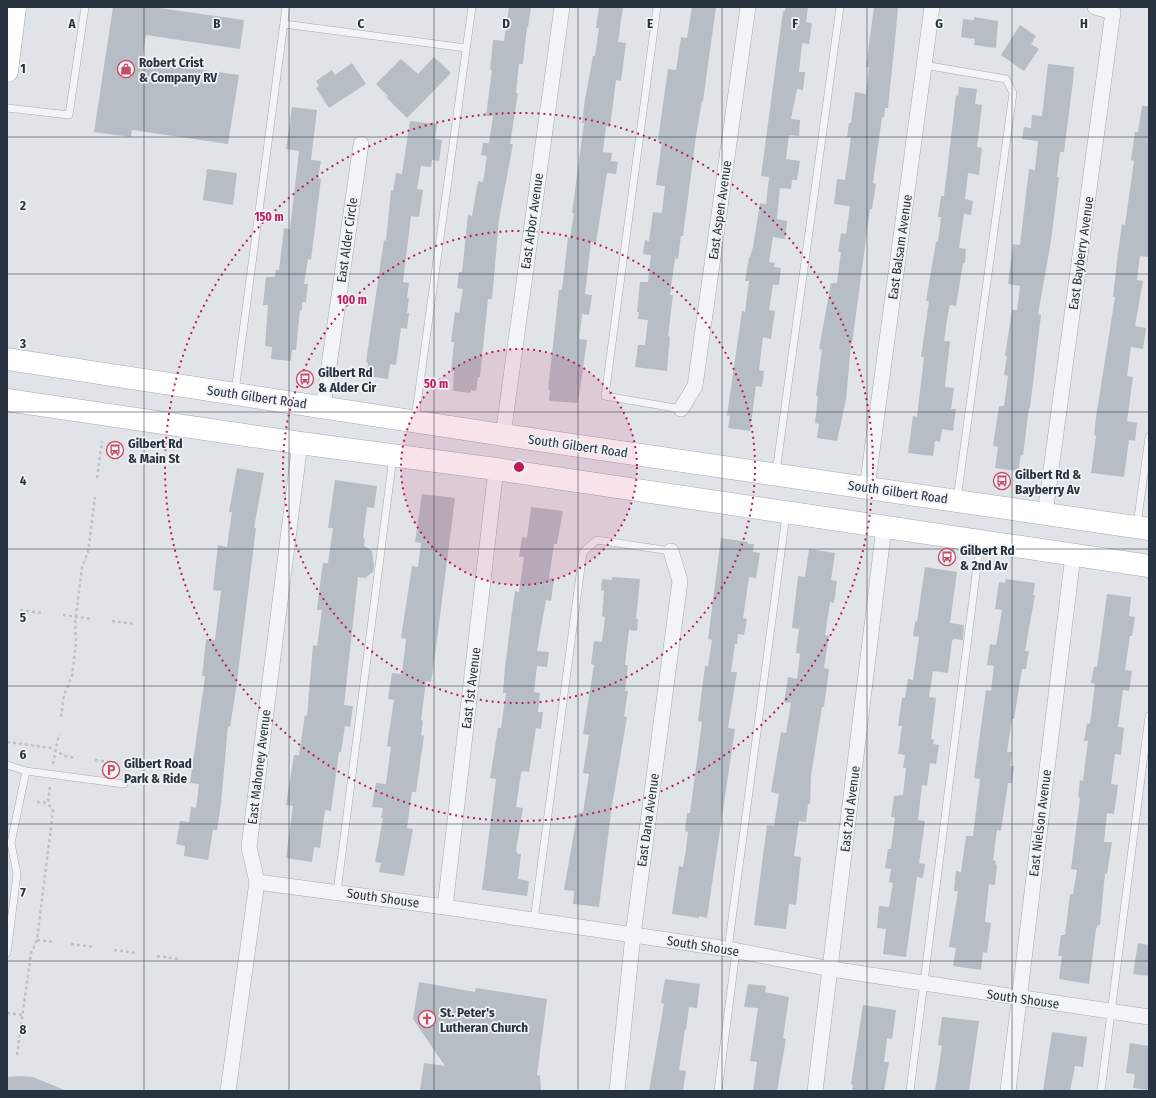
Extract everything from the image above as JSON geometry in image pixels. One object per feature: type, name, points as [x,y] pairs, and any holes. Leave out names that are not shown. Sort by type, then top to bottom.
[{"type":"main road","points":[[7,71],[15,7]]},
{"type":"main road","name":"South Gilbert Road","points":[[7,359],[503,435],[1143,528]]},
{"type":"main road","points":[[7,400],[300,443],[496,469],[1149,566]]},
{"type":"street","name":"East Arbor Avenue","points":[[503,435],[562,7]]},
{"type":"street","name":"East Aspen Avenue","points":[[681,409],[695,386],[748,7]]},
{"type":"street","name":"East Balsam Avenue","points":[[867,488],[932,7]]},
{"type":"street","name":"East Bayberry Avenue","points":[[1045,514],[1113,12],[1095,7]]},
{"type":"street","name":"East Alder Circle","points":[[323,407],[361,144]]},
{"type":"street","name":"East Mahoney Avenue","points":[[228,1091],[257,882],[249,846],[300,443]]},
{"type":"street","name":"East 1st Avenue","points":[[446,907],[496,469]]},
{"type":"street","name":"East 2nd Avenue","points":[[815,1091],[884,527]]},
{"type":"street","name":"East Dana Avenue","points":[[617,1091],[633,936],[680,581],[671,551]]},
{"type":"street","name":"East Nielson Avenue","points":[[1008,1091],[1073,555]]},
{"type":"street","name":"South Shouse","points":[[257,882],[446,907],[732,950],[831,969],[1149,1018]]},
{"type":"lane","points":[[7,108],[69,115],[85,7]]},
{"type":"lane","points":[[234,394],[286,7]]},
{"type":"lane","points":[[415,421],[472,7]]},
{"type":"lane","points":[[657,7],[605,396],[681,409]]},
{"type":"lane","points":[[775,474],[840,7]]},
{"type":"lane","points":[[284,24],[466,48]]},
{"type":"lane","points":[[924,65],[1006,79],[1013,93],[956,501]]},
{"type":"lane","points":[[1143,528],[1149,437]]},
{"type":"lane","points":[[337,892],[394,455]]},
{"type":"lane","points":[[718,1091],[732,950],[786,512]]},
{"type":"lane","points":[[534,920],[583,552],[597,540],[671,551]]},
{"type":"lane","points":[[910,1091],[981,541]]},
{"type":"lane","points":[[1101,1091],[1149,716]]},
{"type":"lane","points":[[7,765],[26,771],[124,784]]},
{"type":"lane","points":[[7,954],[17,874],[9,845],[26,771]]},
{"type":"path","points":[[97,478],[102,441]]},
{"type":"path","points":[[61,718],[64,695],[72,676],[76,643],[76,617],[82,567],[88,552],[94,497]]},
{"type":"path","points":[[20,610],[42,613]]},
{"type":"path","points":[[62,615],[92,619]]},
{"type":"path","points":[[112,621],[135,624]]},
{"type":"path","points":[[53,764],[59,734]]},
{"type":"path","points":[[7,742],[51,748],[66,756],[75,758]]},
{"type":"path","points":[[95,760],[117,763]]},
{"type":"path","points":[[17,1055],[31,953],[37,940],[53,811],[48,803],[50,786]]},
{"type":"path","points":[[37,802],[48,803]]},
{"type":"path","points":[[37,940],[53,942]]},
{"type":"path","points":[[71,944],[93,947]]},
{"type":"path","points":[[114,950],[136,953]]},
{"type":"path","points":[[157,956],[179,958]]},
{"type":"path","points":[[7,1013],[22,1015]]},
{"type":"building","points":[[113,7],[152,7],[244,20],[240,49],[146,35],[142,61],[239,75],[228,144],[132,130],[131,137],[94,132]]},
{"type":"building","points":[[509,7],[531,7],[523,64],[519,64],[516,93],[518,93],[510,144],[513,144],[499,219],[492,299],[488,299],[480,377],[478,377],[476,391],[471,390],[471,393],[453,391],[454,371],[451,371],[454,342],[451,342],[455,312],[459,313],[463,289],[457,288],[459,272],[462,272],[468,215],[472,216],[478,181],[483,182],[487,156],[481,155],[483,143],[489,143],[493,116],[486,116],[492,70],[490,70],[493,40],[504,41]]},
{"type":"building","points":[[599,7],[623,7],[618,42],[626,43],[621,81],[616,80],[610,127],[606,126],[603,152],[612,153],[611,161],[618,162],[616,174],[607,173],[596,243],[591,242],[585,294],[592,295],[589,315],[582,314],[579,339],[587,340],[578,403],[549,401],[550,390],[548,390],[559,290],[562,290],[568,237],[570,238],[574,213],[572,213],[584,123],[582,123],[593,56],[595,56],[599,28],[596,28]]},
{"type":"building","points":[[692,7],[716,7],[703,101],[696,136],[683,236],[681,236],[678,259],[675,258],[670,295],[673,295],[668,336],[670,337],[667,371],[635,367],[638,345],[645,345],[648,320],[638,319],[639,312],[637,312],[640,282],[648,282],[651,255],[643,254],[645,240],[649,241],[653,212],[662,213],[665,186],[656,185],[662,141],[658,140],[668,69],[676,70],[681,37],[687,38]]},
{"type":"building","points":[[786,7],[808,7],[806,22],[812,23],[809,44],[802,43],[799,72],[805,72],[803,90],[797,89],[791,119],[800,120],[799,136],[789,135],[786,159],[800,161],[797,180],[792,180],[791,189],[780,188],[777,219],[787,221],[785,239],[773,237],[769,262],[775,263],[774,267],[781,268],[779,285],[773,285],[769,310],[775,311],[771,339],[763,337],[759,370],[764,371],[762,387],[756,386],[750,431],[728,428],[730,416],[727,415],[742,311],[745,312],[749,281],[745,281],[749,257],[753,247],[760,203],[766,204],[769,177],[761,176],[783,11],[785,11]]},
{"type":"building","points":[[874,7],[898,7],[888,108],[885,108],[884,117],[882,117],[873,183],[876,184],[872,209],[870,209],[851,344],[846,400],[837,441],[817,438],[819,424],[815,423],[818,396],[816,396],[822,350],[819,349],[831,283],[837,283],[841,252],[838,252],[841,233],[846,234],[850,206],[834,204],[837,179],[845,180],[851,137],[847,137],[849,123],[851,123],[855,92],[866,94],[869,67],[866,67]]},
{"type":"building","points":[[974,17],[998,21],[996,48],[974,45],[975,39],[961,37],[963,19],[974,20]]},
{"type":"building","points":[[1020,25],[1036,36],[1031,44],[1039,49],[1024,71],[1001,55]]},
{"type":"building","points":[[434,57],[451,73],[407,118],[386,97],[388,96],[376,84],[401,59],[418,74]]},
{"type":"building","points":[[352,63],[366,84],[329,108],[316,88],[319,86],[316,81],[332,70],[335,75]]},
{"type":"building","points":[[1048,64],[1074,67],[1073,81],[1064,152],[1060,152],[1057,177],[1059,177],[1051,241],[1038,314],[1041,315],[1030,408],[1023,455],[1021,455],[1018,471],[995,468],[998,447],[993,446],[999,406],[1004,406],[1008,376],[1004,375],[1007,356],[1005,356],[1012,310],[1017,310],[1020,286],[1008,284],[1013,244],[1020,245],[1029,169],[1035,170],[1038,141],[1022,139],[1024,127],[1031,128],[1032,115],[1042,116]]},
{"type":"building","points":[[959,87],[977,89],[975,104],[982,105],[977,147],[982,148],[979,175],[968,173],[965,199],[973,201],[971,215],[964,214],[959,248],[966,249],[965,263],[963,263],[956,306],[950,305],[944,341],[950,341],[945,387],[954,388],[951,409],[956,409],[953,431],[942,429],[940,442],[935,441],[933,456],[908,453],[913,416],[917,417],[924,357],[921,357],[929,301],[926,301],[936,242],[938,242],[941,217],[938,217],[941,196],[944,196],[956,95],[958,96]]},
{"type":"building","points":[[1142,106],[1149,106],[1149,248],[1148,257],[1140,256],[1137,280],[1143,281],[1135,326],[1146,328],[1143,349],[1131,347],[1127,376],[1133,377],[1127,421],[1137,423],[1135,441],[1129,440],[1124,477],[1091,473],[1096,436],[1094,435],[1096,417],[1115,297],[1113,297],[1122,224],[1125,225],[1134,161],[1131,160],[1135,132],[1138,132]]},
{"type":"building","points":[[292,107],[317,110],[311,160],[321,161],[318,178],[321,179],[311,260],[308,259],[304,284],[308,284],[306,302],[302,302],[296,350],[292,350],[291,361],[271,359],[272,347],[265,346],[268,305],[263,305],[266,277],[275,277],[276,270],[279,270],[284,228],[290,229],[299,151],[286,149]]},
{"type":"building","points":[[410,121],[437,124],[435,139],[442,140],[439,161],[432,160],[431,167],[421,166],[417,189],[423,190],[419,217],[411,216],[403,282],[409,283],[407,298],[409,298],[407,313],[409,313],[407,329],[401,328],[396,365],[390,364],[388,379],[367,376],[368,363],[366,362],[384,240],[386,241],[391,190],[393,191],[396,173],[402,174]]},
{"type":"building","points":[[207,169],[237,173],[233,205],[203,200]]},
{"type":"building","points":[[237,468],[264,473],[254,528],[256,528],[236,689],[230,727],[228,726],[221,804],[217,830],[213,830],[208,860],[184,856],[185,846],[176,844],[180,821],[189,822],[191,807],[196,808],[199,784],[190,783],[205,676],[202,676],[206,639],[215,640],[221,591],[213,590],[218,545],[227,547],[232,512],[229,512]]},
{"type":"building","points":[[335,480],[377,486],[374,508],[367,507],[363,538],[365,539],[364,546],[372,551],[374,566],[373,572],[365,578],[358,577],[344,705],[353,706],[350,727],[345,726],[341,752],[339,752],[331,811],[325,810],[320,848],[314,847],[312,862],[286,858],[293,806],[286,805],[294,755],[299,755],[305,715],[307,716],[313,645],[317,646],[322,610],[317,610],[320,584],[323,563],[328,563],[333,528],[328,528]]},
{"type":"building","points":[[422,494],[455,498],[431,682],[426,681],[421,720],[423,721],[421,735],[424,736],[416,792],[412,792],[407,828],[413,829],[404,876],[379,872],[381,863],[375,862],[383,818],[381,818],[383,808],[372,807],[376,783],[386,784],[391,747],[387,746],[394,700],[388,699],[392,673],[402,674],[406,639],[401,638],[412,566],[418,567],[421,543],[415,542]]},
{"type":"building","points":[[531,507],[563,511],[557,544],[554,544],[549,578],[554,579],[551,601],[546,600],[537,651],[549,652],[547,667],[537,666],[534,692],[540,693],[538,712],[543,712],[541,729],[536,728],[529,772],[523,771],[521,773],[516,807],[523,808],[516,851],[518,854],[521,854],[518,879],[529,881],[527,896],[482,890],[496,779],[490,778],[498,728],[501,728],[506,693],[503,693],[512,612],[515,591],[519,592],[524,557],[519,557],[522,537],[527,538]]},
{"type":"building","points":[[721,538],[754,544],[753,552],[760,553],[756,578],[749,577],[743,618],[747,619],[744,635],[738,634],[737,644],[735,644],[731,672],[737,672],[728,728],[735,729],[707,918],[699,916],[699,918],[672,914],[679,866],[683,867],[686,849],[688,832],[685,831],[687,813],[690,813],[702,722],[698,721],[705,666],[708,666],[712,640],[708,639]]},
{"type":"building","points":[[809,549],[835,553],[831,580],[837,581],[834,603],[830,602],[825,635],[829,636],[824,668],[829,669],[824,707],[822,707],[811,776],[810,804],[808,804],[806,822],[799,821],[794,856],[801,857],[796,905],[789,904],[786,929],[754,925],[767,825],[774,826],[779,794],[771,792],[781,732],[786,733],[791,703],[784,702],[788,677],[797,679],[800,654],[796,653],[799,629],[792,628],[798,576],[805,577]]},
{"type":"building","points":[[925,567],[957,572],[950,623],[964,625],[963,640],[954,639],[952,641],[948,673],[933,671],[929,697],[936,698],[931,739],[934,740],[933,744],[939,745],[936,764],[930,763],[927,786],[922,785],[918,820],[925,821],[919,863],[925,864],[923,878],[917,877],[906,957],[883,954],[886,929],[877,928],[879,906],[889,907],[893,883],[889,882],[891,869],[885,868],[888,849],[891,849],[895,817],[891,817],[894,796],[903,795],[906,768],[903,768],[905,755],[898,754],[902,726],[898,726],[902,698],[905,698],[908,679],[913,680],[919,637],[913,636],[915,621],[917,622]]},
{"type":"building","points":[[612,577],[640,579],[636,619],[638,619],[637,631],[629,630],[625,665],[628,665],[625,691],[628,691],[624,716],[627,717],[612,805],[599,907],[573,904],[574,891],[564,890],[577,814],[583,812],[589,774],[583,773],[589,735],[583,734],[594,665],[591,664],[594,641],[602,642],[605,617],[602,616],[604,591],[601,590],[602,579],[612,580]]},
{"type":"building","points":[[1006,579],[1035,583],[1033,595],[1035,595],[1025,651],[1029,651],[1026,669],[1022,669],[1007,752],[1012,752],[1010,766],[1014,766],[1012,783],[1008,783],[1001,831],[997,830],[993,860],[996,861],[995,864],[997,865],[995,885],[989,884],[985,922],[991,923],[987,953],[983,952],[981,970],[953,966],[956,948],[949,947],[958,891],[954,891],[956,871],[961,872],[966,836],[973,836],[980,779],[974,778],[986,690],[991,691],[994,666],[987,665],[990,644],[996,645],[1002,610],[995,609],[999,582],[1005,583]]},
{"type":"building","points":[[1107,594],[1131,597],[1129,616],[1135,617],[1132,636],[1130,636],[1125,670],[1132,671],[1129,691],[1123,690],[1118,727],[1124,728],[1121,755],[1115,754],[1111,784],[1118,785],[1114,814],[1107,813],[1104,842],[1112,842],[1107,874],[1105,873],[1100,925],[1098,925],[1096,929],[1089,984],[1059,979],[1062,956],[1058,956],[1061,935],[1065,935],[1070,894],[1073,894],[1077,870],[1071,869],[1080,798],[1078,797],[1080,780],[1083,781],[1088,741],[1084,741],[1087,723],[1090,724],[1095,684],[1091,683],[1094,667],[1097,667]]},
{"type":"building","points":[[1138,943],[1149,945],[1149,976],[1133,974]]},
{"type":"building","points":[[665,979],[700,984],[697,1008],[689,1007],[686,1030],[685,1029],[679,1070],[686,1071],[683,1091],[649,1091],[664,1004],[661,1003]]},
{"type":"building","points":[[419,982],[475,992],[476,988],[547,999],[537,1075],[540,1076],[541,1091],[420,1091],[424,1063],[445,1066],[413,1019]]},
{"type":"building","points":[[748,984],[766,986],[765,992],[789,997],[783,1038],[786,1039],[777,1091],[753,1091],[757,1062],[750,1061],[758,1008],[744,1007]]},
{"type":"building","points":[[863,1005],[896,1010],[892,1039],[887,1038],[884,1062],[889,1062],[884,1091],[852,1091],[853,1085],[851,1084]]},
{"type":"building","points":[[942,1017],[979,1021],[969,1091],[935,1091],[942,1046],[938,1045]]},
{"type":"building","points":[[1052,1032],[1087,1037],[1083,1067],[1075,1066],[1070,1091],[1043,1091]]},
{"type":"building","points":[[1130,1043],[1149,1046],[1149,1090],[1133,1088],[1135,1074],[1126,1073]]},
{"type":"building","points":[[7,1077],[33,1077],[67,1091],[7,1091]]},
{"type":"place","name":"Robert Crist & Company RV","points":[[126,69]]},
{"type":"place","name":"Gilbert Rd & Alder Cir","points":[[305,379]]},
{"type":"place","name":"Gilbert Rd & Main St","points":[[115,450]]},
{"type":"place","name":"Gilbert Rd & Bayberry Av","points":[[1002,481]]},
{"type":"place","name":"Gilbert Rd & 2nd Av","points":[[947,557]]},
{"type":"place","name":"Gilbert Road Park & Ride","points":[[111,770]]},
{"type":"place","name":"St. Peter's Lutheran Church","points":[[427,1019]]}]
